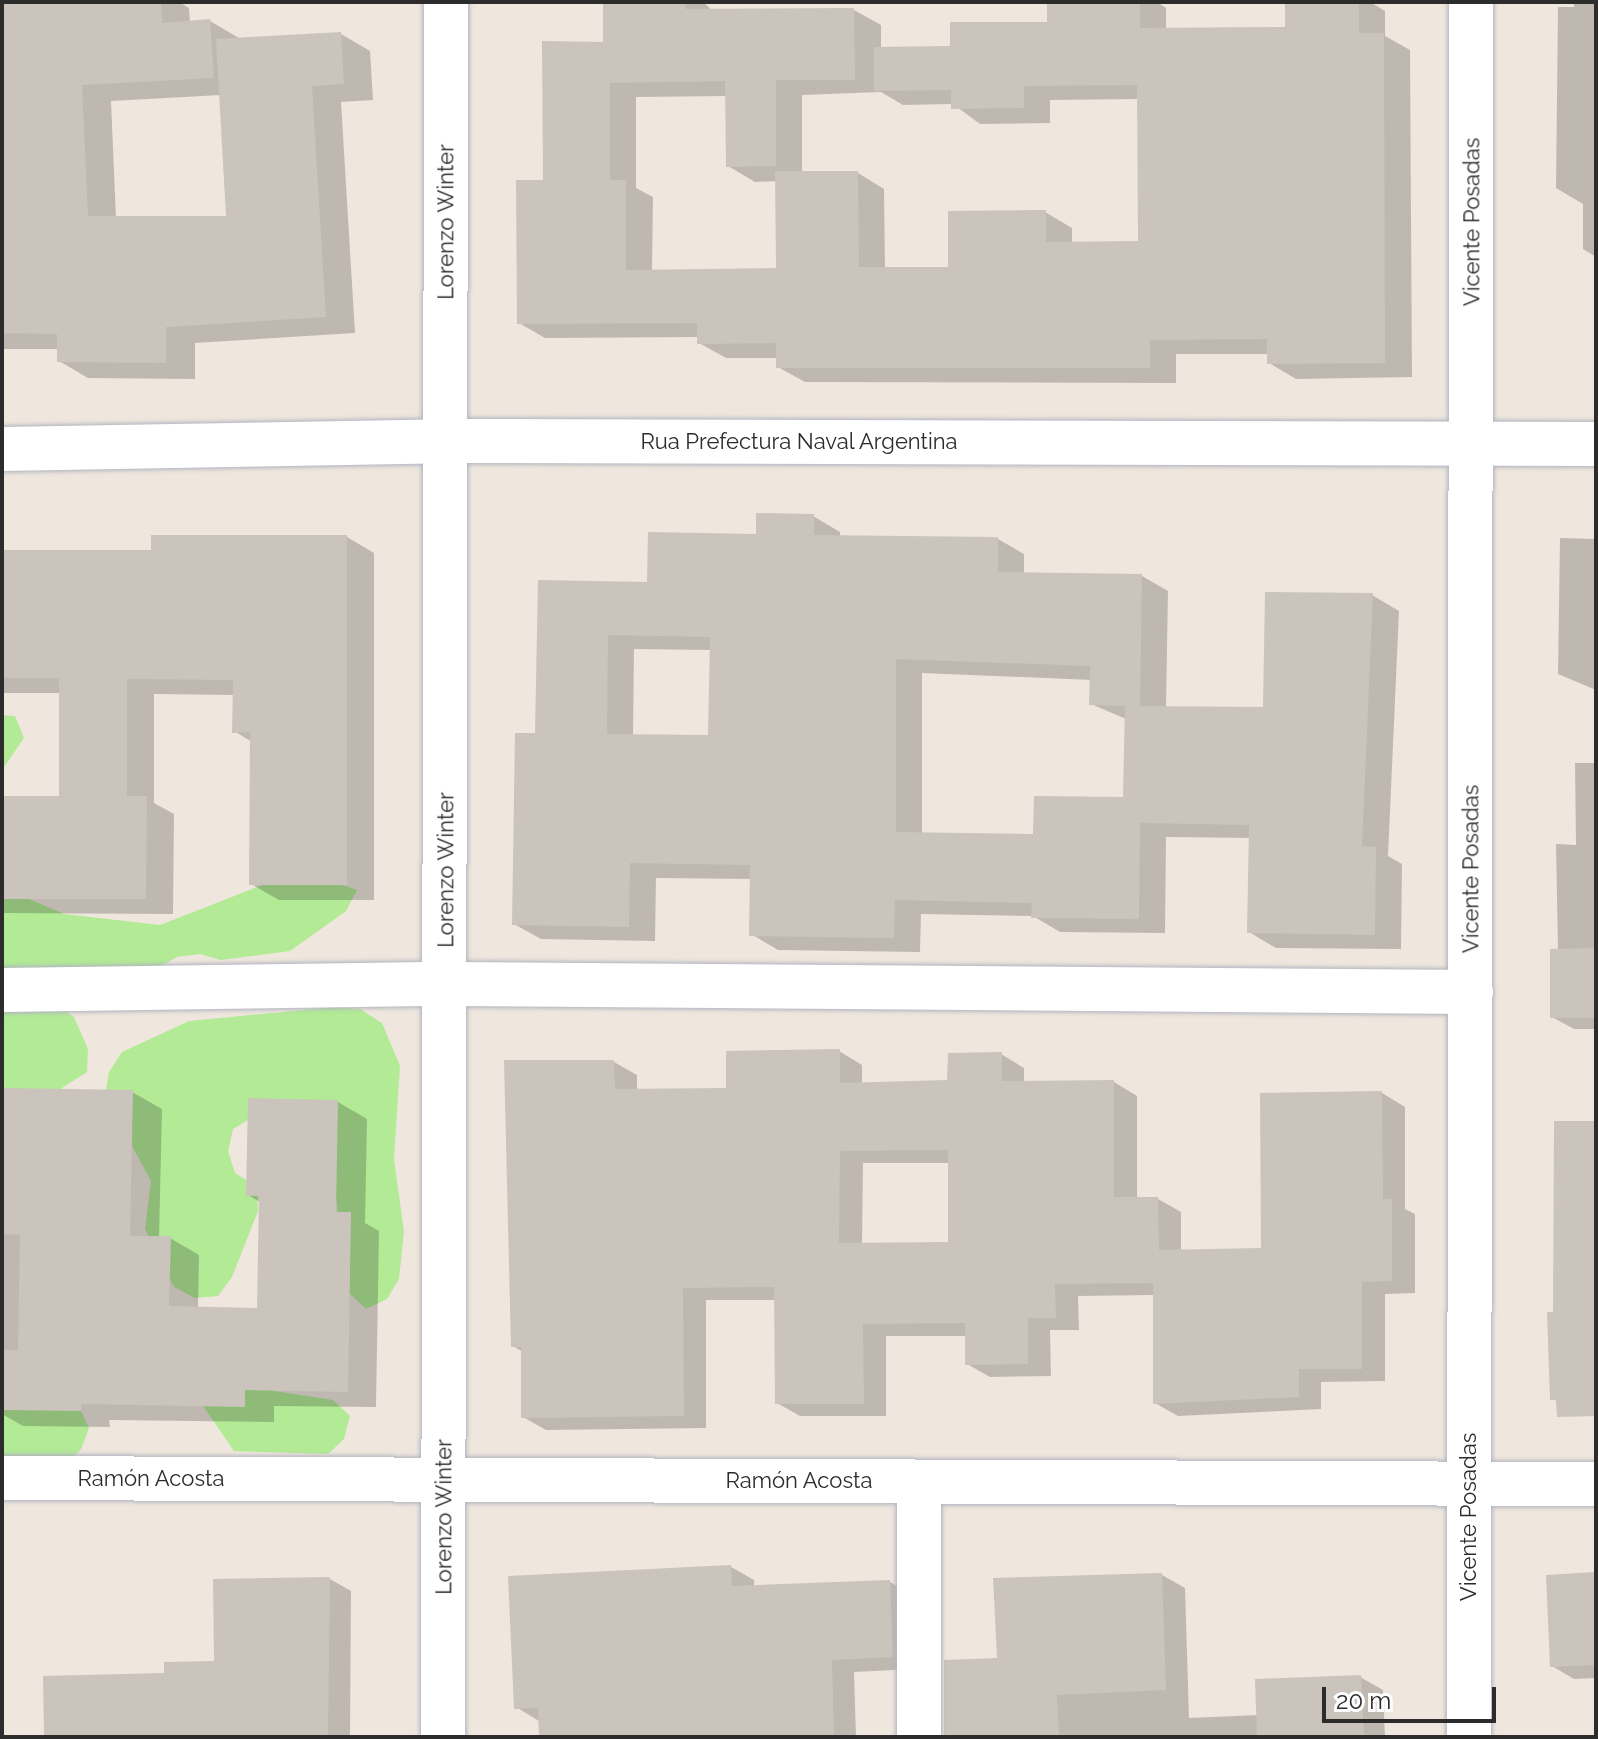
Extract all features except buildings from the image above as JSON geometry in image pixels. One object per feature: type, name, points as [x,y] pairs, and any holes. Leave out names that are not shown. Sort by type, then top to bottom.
[{"type":"street","name":"Lorenzo Winter","points":[[443,1737],[446,2]]},
{"type":"street","name":"Vicente Posadas","points":[[1469,1737],[1471,2]]},
{"type":"street","name":"Rua Prefectura Naval Argentina","points":[[2,449],[446,441],[1596,444]]},
{"type":"street","points":[[2,990],[446,984],[1471,992]]},
{"type":"street","name":"Ramón Acosta","points":[[2,1478],[1596,1484]]},
{"type":"street","points":[[919,1482],[919,1737]]},
{"type":"green space","points":[[2,715],[15,716],[24,738],[2,770]]},
{"type":"green space","points":[[323,878],[357,890],[346,911],[290,951],[221,960],[200,954],[177,957],[136,980],[2,976],[2,899],[22,896],[64,914],[160,925],[275,880]]},
{"type":"green space","points":[[336,1007],[360,1009],[382,1023],[400,1066],[394,1159],[404,1232],[399,1279],[387,1299],[366,1309],[349,1293],[336,1198],[326,1179],[253,1117],[233,1129],[228,1151],[235,1173],[257,1187],[258,1211],[232,1277],[218,1296],[195,1298],[174,1287],[145,1229],[151,1181],[105,1096],[109,1072],[122,1052],[189,1021]]},
{"type":"green space","points":[[64,1010],[74,1017],[88,1049],[87,1072],[48,1097],[2,1087],[2,1012]]},
{"type":"green space","points":[[2,1389],[81,1411],[89,1428],[81,1449],[64,1466],[2,1491]]},
{"type":"green space","points":[[261,1389],[333,1400],[350,1416],[344,1439],[328,1454],[234,1451],[201,1403],[208,1392]]}]
